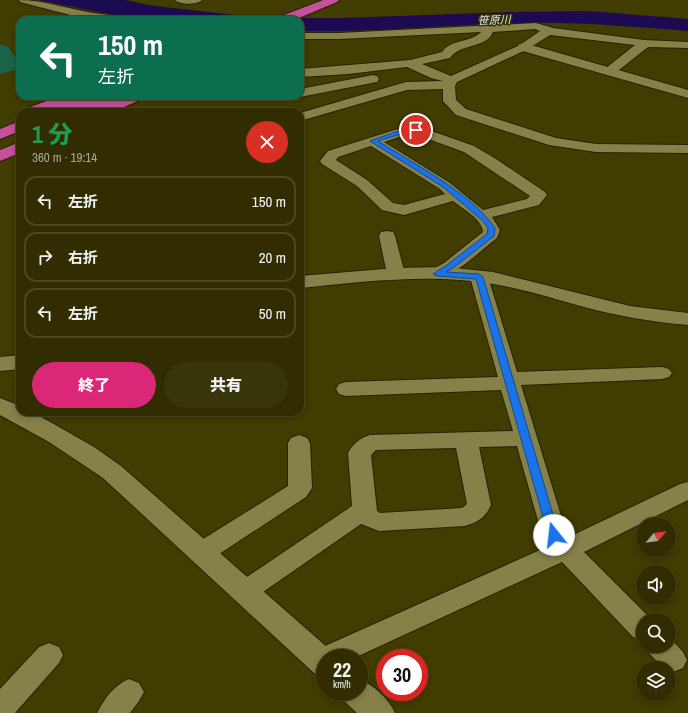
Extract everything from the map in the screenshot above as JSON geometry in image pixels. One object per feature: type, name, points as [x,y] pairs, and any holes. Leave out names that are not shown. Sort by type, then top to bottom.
[{"type":"highway","points":[[293,16],[320,5],[338,3]]},
{"type":"highway","points":[[304,18],[338,3]]},
{"type":"highway","points":[[41,108],[62,100]]},
{"type":"highway","points":[[64,108],[83,100]]},
{"type":"highway","points":[[86,108],[106,100]]},
{"type":"highway","points":[[109,108],[128,100]]},
{"type":"highway","points":[[0,123],[16,117]]},
{"type":"highway","points":[[0,134],[16,128]]},
{"type":"highway","points":[[0,143],[16,137]]},
{"type":"highway","points":[[0,156],[16,149]]},
{"type":"street","points":[[24,0],[89,16]]},
{"type":"street","points":[[180,0],[197,0]]},
{"type":"street","points":[[304,36],[488,32],[536,26],[547,28],[549,30],[548,31]]},
{"type":"street","points":[[304,116],[406,86],[450,83],[519,42],[548,31],[645,43],[688,45]]},
{"type":"street","points":[[488,32],[688,94]]},
{"type":"street","points":[[304,73],[348,70],[412,63],[445,56],[450,49],[481,39],[488,32]]},
{"type":"street","points":[[610,71],[645,43]]},
{"type":"street","points":[[412,63],[450,83]]},
{"type":"street","points":[[304,93],[376,78],[426,70]]},
{"type":"street","points":[[450,83],[450,101],[461,112],[554,142],[596,148],[688,149]]},
{"type":"street","points":[[457,195],[404,210],[388,207],[362,183],[327,161],[330,154],[406,130],[418,131],[469,149],[491,162],[539,195],[533,202],[481,215]]},
{"type":"street","points":[[373,141],[432,177],[457,195],[481,215],[490,225],[492,230],[491,234],[450,267],[437,274]]},
{"type":"street","points":[[388,236],[396,274]]},
{"type":"street","points":[[304,282],[418,273],[479,277],[511,282],[621,310],[649,315],[688,319]]},
{"type":"street","points":[[479,277],[554,535],[565,550],[577,560],[636,622]]},
{"type":"street","points":[[0,364],[16,362]]},
{"type":"street","points":[[346,389],[662,373]]},
{"type":"street","points":[[0,406],[16,414]]},
{"type":"street","points":[[20,416],[52,432],[92,457],[112,472],[244,592],[316,653]]},
{"type":"street","points":[[466,440],[479,505],[478,508],[469,515],[465,517],[374,522],[365,514],[359,453],[370,443],[526,438]]},
{"type":"street","points":[[201,553],[298,491],[300,488],[299,442]]},
{"type":"street","points":[[348,649],[565,550],[688,490]]},
{"type":"street","points":[[244,592],[358,515],[364,507]]},
{"type":"street","points":[[0,709],[49,655]]},
{"type":"street","points":[[366,701],[379,713]]},
{"type":"green space","points":[[0,44],[8,47],[16,58],[16,68],[0,74]]},
{"type":"water","points":[[38,0],[126,0],[147,5],[243,16],[119,16]]},
{"type":"water","name":"笹原川","points":[[588,11],[688,19],[688,31],[608,25],[547,23],[304,31],[304,18]]},
{"type":"route","points":[[416,130],[406,130],[373,141],[445,186],[485,219],[490,225],[492,230],[491,234],[450,267],[437,274],[479,277],[554,535]]}]
